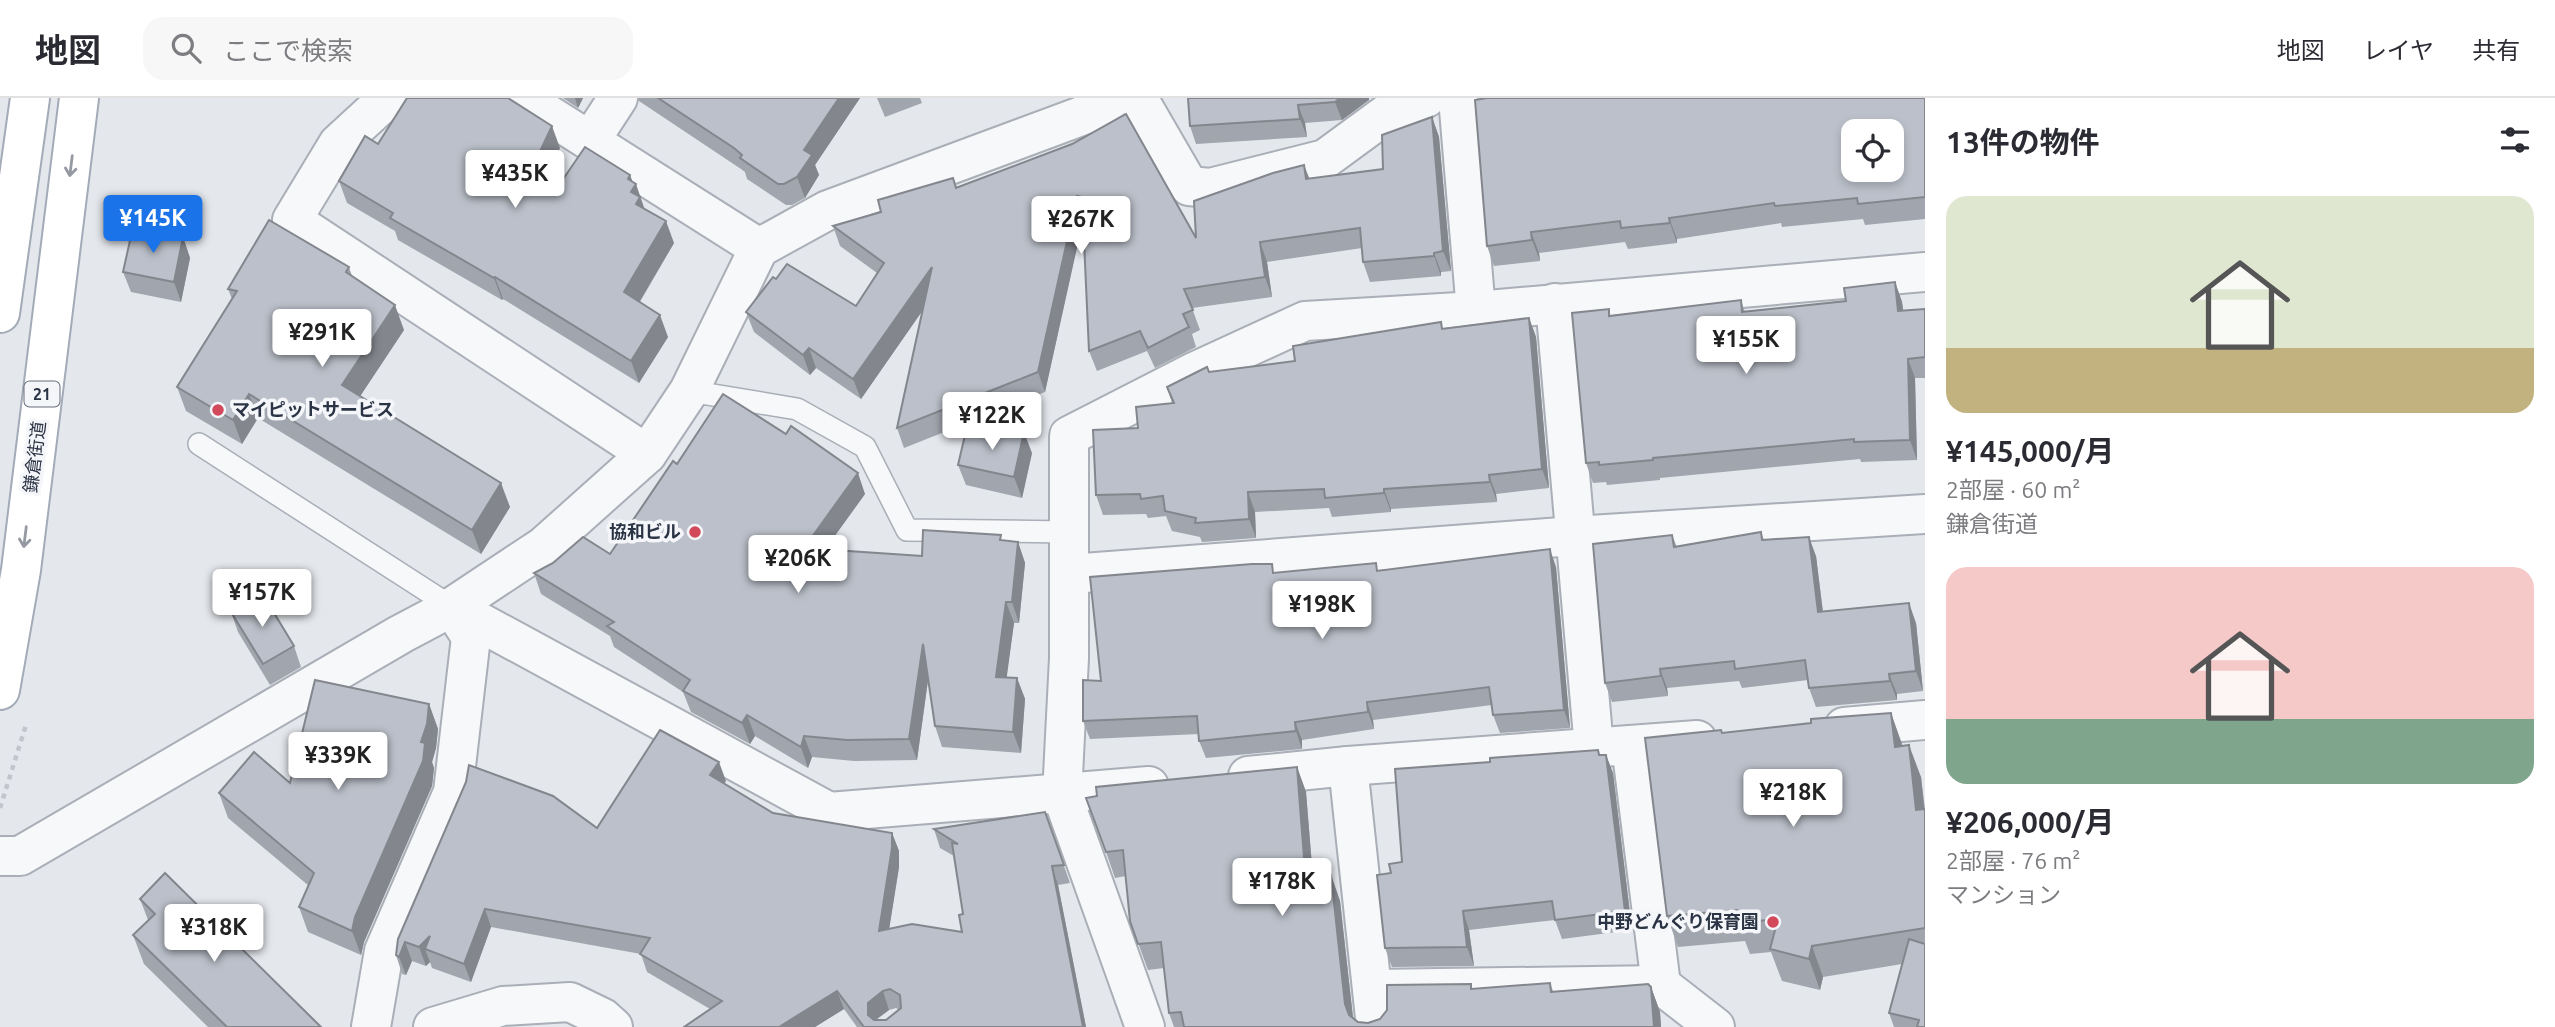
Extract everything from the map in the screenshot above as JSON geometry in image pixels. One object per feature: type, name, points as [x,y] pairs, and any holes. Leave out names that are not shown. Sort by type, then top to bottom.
[{"type":"main road","points":[[0,313],[30,98]]},
{"type":"main road","name":"鎌倉街道","points":[[0,690],[21,570],[79,98]]},
{"type":"street","points":[[388,98],[338,144],[292,220],[647,454]]},
{"type":"street","points":[[522,98],[759,248]]},
{"type":"street","points":[[590,141],[618,98]]},
{"type":"street","points":[[0,856],[20,856],[452,607],[544,546],[647,454],[689,391],[759,248],[828,210],[1084,116],[1113,98]]},
{"type":"street","points":[[1138,98],[1189,186],[1210,188],[1325,159],[1385,115],[1426,98]]},
{"type":"street","points":[[1458,98],[1476,311]]},
{"type":"street","points":[[1146,1027],[1062,795],[1069,659],[1069,436],[1196,371],[1306,321],[1476,311],[1925,272]]},
{"type":"street","points":[[1556,303],[1594,748]]},
{"type":"street","points":[[1070,574],[1574,536],[1925,514]]},
{"type":"street","points":[[452,607],[829,812],[1062,795],[1348,766],[1725,737]]},
{"type":"street","points":[[372,1027],[384,951],[453,792],[471,637],[452,607]]},
{"type":"street","points":[[1805,730],[1925,720]]},
{"type":"street","points":[[1631,745],[1661,985]]},
{"type":"street","points":[[1348,766],[1376,1027]]},
{"type":"street","points":[[1373,989],[1661,985],[1715,1027]]},
{"type":"street","points":[[433,1027],[503,1006],[603,1018],[613,1027]]},
{"type":"lane","points":[[689,391],[797,409],[864,447],[907,530],[1069,532]]},
{"type":"lane","points":[[199,444],[452,607]]},
{"type":"building","points":[[407,98],[508,98],[552,126],[527,179],[553,194],[585,147],[630,175],[628,179],[636,184],[631,192],[640,197],[636,204],[666,221],[624,292],[660,315],[631,361],[495,277],[390,218],[393,213],[339,181],[365,136],[378,144]]},
{"type":"building","points":[[658,98],[839,98],[804,150],[812,155],[797,177],[778,184],[740,158],[742,155],[734,148]]},
{"type":"building","points":[[1188,98],[1340,98],[1335,102],[1298,105],[1300,119],[1190,126]]},
{"type":"building","points":[[1925,98],[1925,197],[1858,204],[1857,198],[1775,206],[1774,203],[1669,218],[1670,223],[1621,228],[1620,221],[1531,232],[1532,240],[1487,246],[1475,100]]},
{"type":"building","points":[[1126,114],[1196,238],[1194,201],[1304,165],[1306,179],[1383,169],[1382,135],[1432,117],[1443,251],[1434,253],[1434,256],[1363,262],[1360,228],[1260,242],[1265,277],[1184,289],[1193,310],[1183,314],[1189,327],[1148,348],[1140,331],[1089,351],[1082,197],[1077,196],[1038,372],[897,428],[932,267],[853,379],[809,348],[803,355],[746,312],[773,277],[776,279],[787,264],[856,306],[884,263],[833,226],[881,212],[878,200],[953,178],[956,188],[1072,144]]},
{"type":"building","points":[[269,220],[349,267],[346,272],[395,305],[342,385],[501,483],[472,530],[249,394],[233,420],[177,387],[237,291],[228,289]]},
{"type":"building","points":[[133,227],[183,237],[174,282],[123,272]]},
{"type":"building","points":[[1895,282],[1898,311],[1925,309],[1925,357],[1908,359],[1910,440],[1854,442],[1854,439],[1599,465],[1599,462],[1586,463],[1572,313],[1609,309],[1609,316],[1741,300],[1742,312],[1846,301],[1844,288]]},
{"type":"building","points":[[1529,318],[1542,469],[1489,475],[1490,482],[1384,489],[1384,493],[1325,498],[1324,489],[1248,492],[1249,519],[1195,523],[1196,518],[1165,511],[1163,496],[1141,499],[1140,494],[1096,495],[1093,430],[1138,428],[1136,407],[1174,403],[1167,387],[1207,367],[1209,372],[1295,361],[1293,346],[1441,322],[1442,329]]},
{"type":"building","points":[[723,394],[786,434],[791,426],[858,473],[804,548],[922,556],[923,530],[1001,535],[1000,540],[1018,542],[1012,602],[1006,602],[996,677],[1017,678],[1013,732],[935,726],[923,644],[909,739],[847,740],[804,736],[801,747],[747,715],[742,723],[683,691],[690,680],[607,626],[614,622],[534,573],[553,563],[583,537],[610,554],[673,461],[677,464]]},
{"type":"building","points":[[1024,432],[1014,477],[958,465],[965,435]]},
{"type":"building","points":[[1761,532],[1762,540],[1809,537],[1818,612],[1909,603],[1916,671],[1889,674],[1890,681],[1809,688],[1805,660],[1735,669],[1734,661],[1660,669],[1661,676],[1605,683],[1593,544],[1672,535],[1674,547]]},
{"type":"building","points":[[1550,549],[1564,710],[1493,715],[1489,687],[1367,702],[1368,712],[1295,722],[1296,731],[1199,741],[1197,716],[1083,721],[1083,680],[1101,681],[1090,577],[1252,564],[1272,564],[1273,573],[1376,563],[1377,571]]},
{"type":"building","points":[[262,593],[294,646],[263,664],[231,612]]},
{"type":"building","points":[[315,680],[429,704],[427,724],[421,742],[425,743],[423,761],[355,917],[352,931],[299,907],[314,873],[219,793],[254,752],[290,783]]},
{"type":"building","points":[[1891,713],[1895,747],[1909,745],[1916,810],[1925,809],[1925,928],[1812,946],[1809,959],[1770,949],[1778,919],[1738,923],[1737,910],[1667,916],[1645,738],[1721,730],[1722,733],[1811,723],[1811,719]]},
{"type":"building","points":[[660,730],[719,762],[710,775],[773,813],[892,833],[879,931],[912,924],[962,932],[959,915],[963,914],[952,843],[958,844],[934,829],[1045,812],[1064,865],[1052,866],[1083,1027],[864,1027],[837,991],[779,1027],[684,1027],[722,1001],[640,954],[650,938],[485,909],[464,964],[425,949],[430,936],[419,947],[405,942],[399,957],[396,955],[398,939],[466,782],[469,765],[553,796],[597,828]],"holes":[[[890,989],[900,995],[901,1008],[886,1020],[874,1020],[868,1015],[868,1003],[883,991]]]},
{"type":"building","points":[[1598,750],[1599,755],[1606,755],[1625,911],[1555,920],[1552,901],[1463,911],[1467,947],[1385,948],[1377,875],[1391,873],[1389,864],[1402,862],[1395,769]]},
{"type":"building","points":[[1297,767],[1305,871],[1310,870],[1310,879],[1331,875],[1345,1004],[1349,1015],[1358,1022],[1368,1023],[1380,1019],[1387,1010],[1387,985],[1471,984],[1471,989],[1550,983],[1551,992],[1648,984],[1651,987],[1654,1027],[1184,1027],[1181,1012],[1169,1013],[1161,942],[1138,944],[1130,921],[1123,850],[1106,852],[1086,798],[1097,796],[1096,787]]},
{"type":"building","points":[[165,873],[321,1027],[227,1027],[133,935],[155,914],[140,899]]},
{"type":"building","points":[[1909,939],[1925,944],[1925,1027],[1917,1027],[1919,1020],[1889,1013]]},
{"type":"place","name":"マイピットサービス","points":[[218,410]]},
{"type":"place","name":"協和ビル","points":[[695,532]]},
{"type":"place","name":"中野どんぐり保育園","points":[[1773,922]]}]
